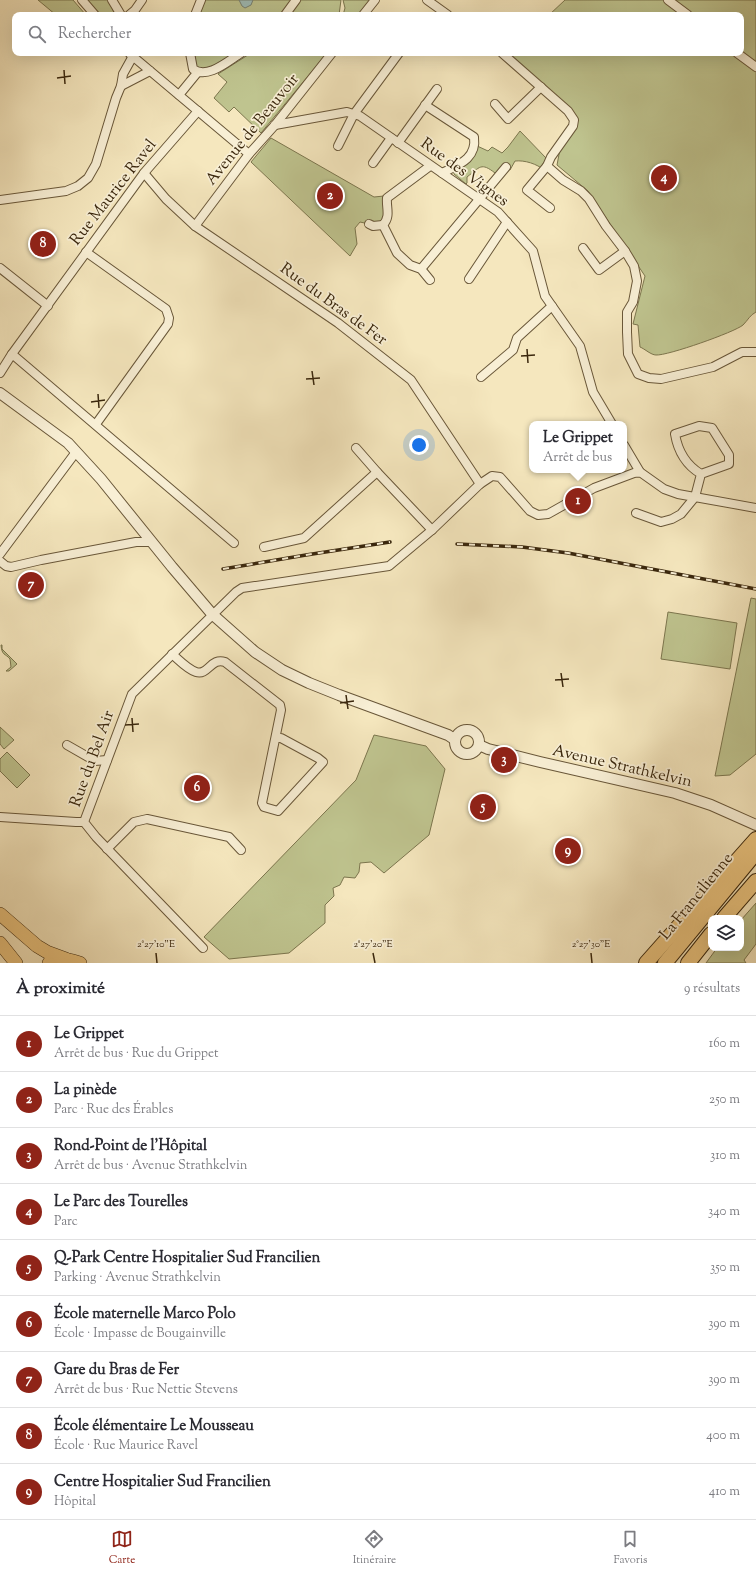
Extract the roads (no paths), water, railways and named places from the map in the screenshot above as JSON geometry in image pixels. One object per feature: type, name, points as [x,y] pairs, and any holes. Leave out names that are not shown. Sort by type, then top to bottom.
[{"type":"highway","points":[[645,961],[756,839]]},
{"type":"highway","name":"La Francilienne","points":[[666,963],[756,853]]},
{"type":"highway","points":[[727,915],[756,880]]},
{"type":"highway","points":[[688,963],[708,938]]},
{"type":"main road","points":[[0,914],[37,946],[47,952],[80,963]]},
{"type":"main road","points":[[0,943],[16,963]]},
{"type":"main road","points":[[49,963],[56,960],[66,959]]},
{"type":"street","points":[[82,0],[92,12]]},
{"type":"street","points":[[112,0],[119,12]]},
{"type":"street","points":[[133,12],[142,0]]},
{"type":"street","points":[[196,12],[201,0]]},
{"type":"street","points":[[287,12],[296,0]]},
{"type":"street","points":[[365,12],[375,0]]},
{"type":"street","points":[[427,0],[444,12]]},
{"type":"street","points":[[668,0],[684,12]]},
{"type":"street","points":[[0,200],[66,191],[78,186],[88,178],[96,164],[121,86],[122,74],[131,56]]},
{"type":"street","points":[[132,56],[249,154]]},
{"type":"street","points":[[191,56],[193,69],[197,73]]},
{"type":"street","points":[[179,95],[197,73],[211,71],[236,56]]},
{"type":"street","name":"Avenue de Beauvoir","points":[[196,226],[249,154],[275,125],[330,56]]},
{"type":"street","points":[[338,146],[354,114],[397,56]]},
{"type":"street","points":[[505,56],[568,111],[574,120],[573,126],[568,135],[551,157],[547,166],[527,190],[550,208]]},
{"type":"street","points":[[741,56],[756,67]]},
{"type":"street","points":[[121,86],[150,71]]},
{"type":"street","points":[[495,104],[508,119],[541,87]]},
{"type":"street","points":[[373,163],[426,105],[437,89]]},
{"type":"street","points":[[426,105],[474,137],[475,144],[472,154],[465,161],[442,173]]},
{"type":"street","name":"Rue Maurice Ravel","points":[[0,373],[12,354],[144,173],[198,111]]},
{"type":"street","points":[[275,125],[347,112],[354,114]]},
{"type":"street","name":"Rue des Vignes","points":[[354,114],[360,116],[498,212],[533,251],[546,296],[580,346],[592,392],[610,421]]},
{"type":"street","points":[[383,225],[386,221],[388,213],[387,198],[430,166]]},
{"type":"street","points":[[547,166],[563,180],[581,191],[625,250],[634,266],[637,281],[633,302],[627,312],[627,332],[628,354],[638,374],[649,378],[661,378],[713,367],[742,352],[756,352]]},
{"type":"street","points":[[422,269],[506,167]]},
{"type":"street","name":"Rue du Bras de Fer","points":[[144,173],[166,199],[196,226],[338,323],[411,380],[480,484]]},
{"type":"street","points":[[470,280],[507,222]]},
{"type":"street","points":[[369,224],[373,226],[383,225]]},
{"type":"street","points":[[383,225],[397,253],[410,265],[422,269],[430,280]]},
{"type":"street","points":[[583,248],[599,270],[625,250]]},
{"type":"street","points":[[86,252],[166,309],[169,318],[168,324],[96,424]]},
{"type":"street","points":[[0,268],[48,306]]},
{"type":"street","points":[[481,377],[513,350],[517,338],[552,306]]},
{"type":"street","points":[[12,354],[234,543]]},
{"type":"street","points":[[0,393],[56,434],[76,452],[101,479],[212,614],[255,652],[282,670],[339,695],[448,735],[454,739]]},
{"type":"street","points":[[699,426],[712,428],[729,455],[729,464],[701,474],[692,468],[678,448],[675,434],[699,426]]},
{"type":"street","points":[[356,448],[432,530]]},
{"type":"street","points":[[627,450],[640,472],[664,489],[678,494],[756,508]]},
{"type":"street","points":[[0,554],[76,452]]},
{"type":"street","points":[[264,547],[304,538],[377,472]]},
{"type":"street","points":[[480,484],[492,476],[500,477],[530,510],[538,515],[548,514],[594,488],[640,472]]},
{"type":"street","points":[[636,513],[646,518],[661,522],[672,520],[681,514],[695,497],[701,474]]},
{"type":"street","name":"Rue du Bel Air","points":[[203,948],[107,849],[84,822],[132,694],[212,614],[242,588],[389,566],[432,530],[480,484]]},
{"type":"street","points":[[0,561],[6,566],[11,567],[136,542],[152,542]]},
{"type":"street","points":[[172,654],[196,672],[201,672],[216,661],[220,660],[225,662],[280,705],[281,710],[276,738],[262,803],[264,807],[278,811],[323,762],[280,738],[276,738]]},
{"type":"street","points":[[468,729],[476,733],[478,736],[479,745],[471,753],[463,754],[455,747],[454,739],[460,731],[468,729]]},
{"type":"street","points":[[67,745],[95,761],[107,760]]},
{"type":"street","name":"Avenue Strathkelvin","points":[[479,745],[488,749],[540,762],[675,793],[711,805],[756,824]]},
{"type":"street","points":[[0,817],[84,822]]},
{"type":"street","points":[[107,849],[134,822],[147,819],[230,837],[241,850]]},
{"type":"water","points":[[239,0],[253,0],[251,5],[245,8]]},
{"type":"railway","points":[[223,569],[390,542]]},
{"type":"railway","points":[[457,544],[522,547],[568,553],[756,589]]},
{"type":"place","name":"Le Parc des Tourelles","points":[[664,178]]},
{"type":"place","name":"La pinède","points":[[330,196]]},
{"type":"place","name":"École élémentaire Le Mousseau","points":[[43,244]]},
{"type":"place","name":"Le Grippet","points":[[578,501]]},
{"type":"place","name":"Gare du Bras de Fer","points":[[31,585]]},
{"type":"place","name":"Rond-Point de l'Hôpital","points":[[504,760]]},
{"type":"place","name":"École maternelle Marco Polo","points":[[197,788]]},
{"type":"place","name":"Q-Park Centre Hospitalier Sud Francilien","points":[[483,807]]},
{"type":"place","name":"Centre Hospitalier Sud Francilien","points":[[568,851]]}]
